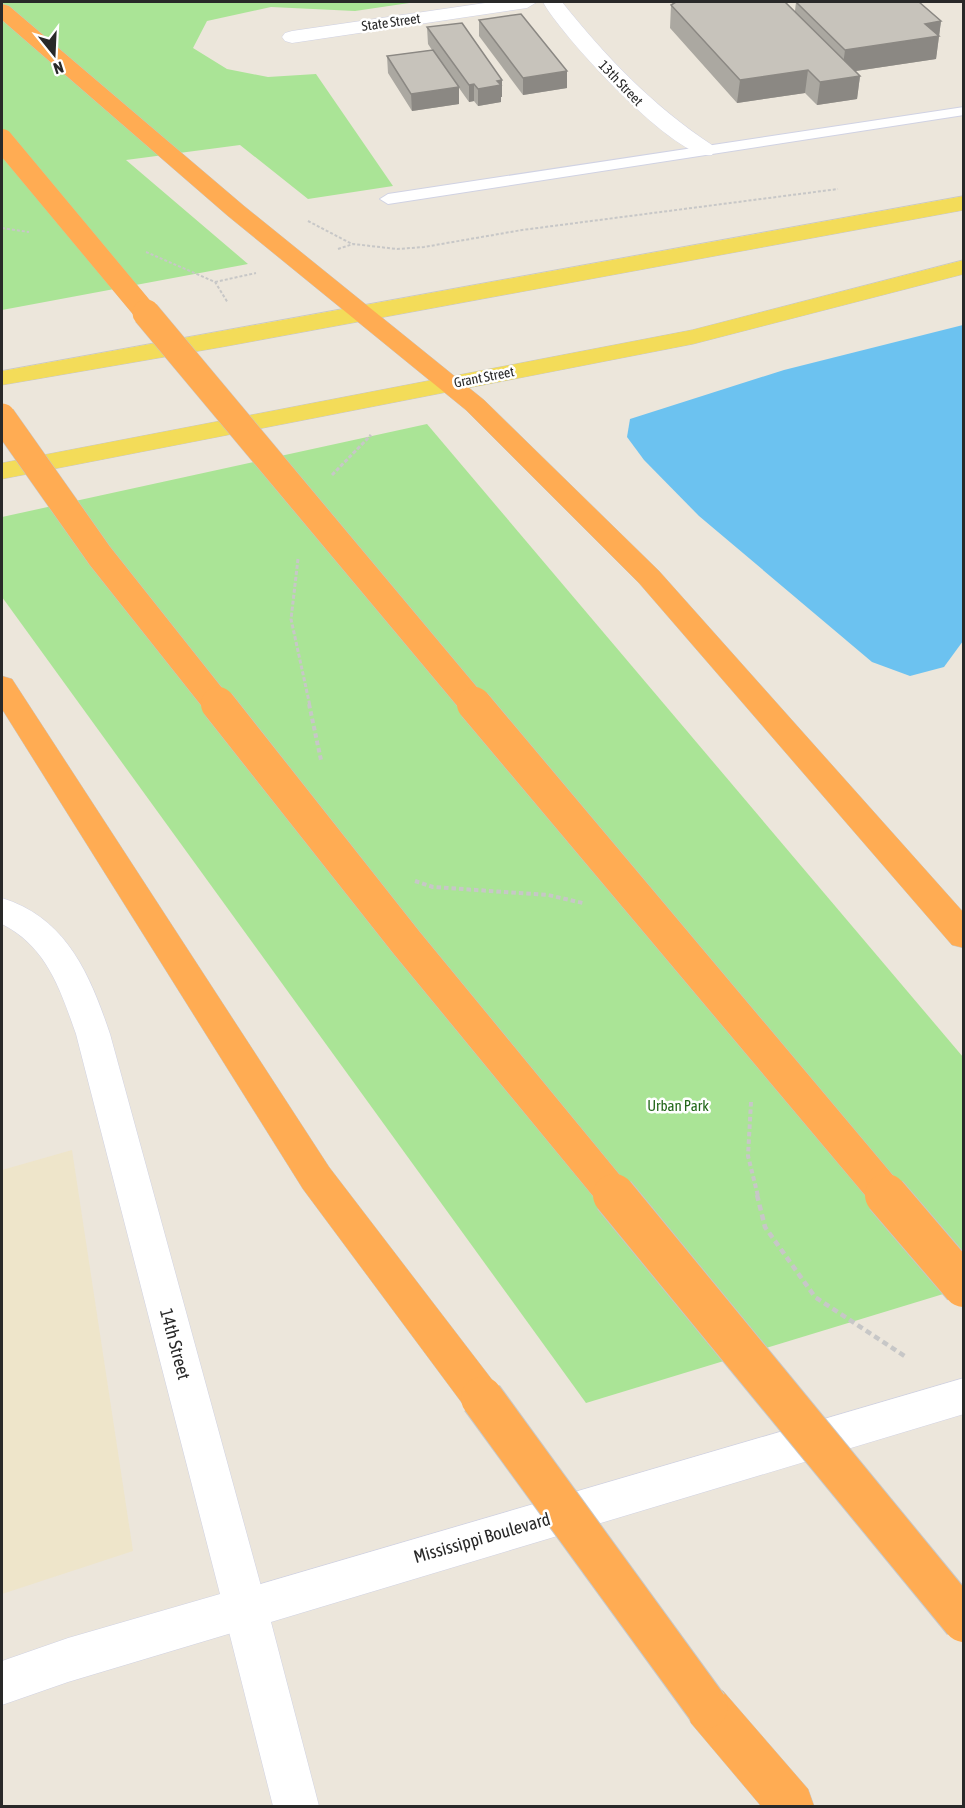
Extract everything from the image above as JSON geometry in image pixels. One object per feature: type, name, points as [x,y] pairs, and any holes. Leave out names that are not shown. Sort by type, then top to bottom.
[{"type":"highway","points":[[2,10],[236,211],[365,313],[475,405],[649,577],[963,936]]},
{"type":"highway","points":[[2,140],[675,946],[963,1286]]},
{"type":"highway","points":[[2,417],[100,556],[406,942],[963,1620]]},
{"type":"highway","points":[[2,686],[316,1178],[482,1398],[707,1707],[791,1806]]},
{"type":"main road","points":[[2,378],[963,203]]},
{"type":"main road","name":"Grant Street","points":[[2,471],[693,337],[963,267]]},
{"type":"street","name":"State Street","points":[[292,37],[527,2]]},
{"type":"street","name":"13th Street","points":[[552,2],[628,91],[664,123],[704,150]]},
{"type":"street","name":"14th Street","points":[[3,911],[36,927],[54,945],[67,965],[93,1034],[296,1806]]},
{"type":"street","name":"Mississippi Boulevard","points":[[2,1683],[68,1660],[963,1396]]},
{"type":"lane","points":[[388,199],[963,111]]},
{"type":"path","points":[[353,244],[397,249],[424,247],[522,230],[839,189]]},
{"type":"path","points":[[215,282],[258,272]]},
{"type":"path","points":[[330,477],[374,431]]},
{"type":"path","points":[[302,548],[291,619],[321,762]]},
{"type":"path","points":[[414,880],[433,887],[549,895],[592,905]]},
{"type":"path","points":[[751,1098],[748,1156],[765,1227],[815,1297],[906,1357]]},
{"type":"shaded area","points":[[72,1150],[133,1551],[2,1594],[2,1170]]},
{"type":"green space","points":[[2,2],[416,2],[355,11],[271,7],[207,21],[193,48],[227,69],[268,77],[316,74],[393,186],[308,199],[240,145],[126,160],[248,264],[2,310]]},
{"type":"green space","name":"Urban Park","points":[[427,424],[963,1057],[963,1288],[586,1403],[2,597],[2,517]]},
{"type":"water","points":[[963,325],[963,641],[944,667],[910,676],[872,662],[699,516],[644,460],[627,437],[630,419],[784,370]]},
{"type":"building","points":[[676,2],[785,2],[860,76],[820,82],[808,70],[740,80],[671,5]]},
{"type":"building","points":[[796,2],[919,2],[941,21],[925,24],[939,36],[845,50]]},
{"type":"building","points":[[521,14],[567,71],[523,78],[479,20]]},
{"type":"building","points":[[462,23],[502,80],[497,81],[501,85],[478,89],[474,84],[469,85],[427,27]]},
{"type":"building","points":[[433,50],[459,87],[411,94],[387,56]]}]
